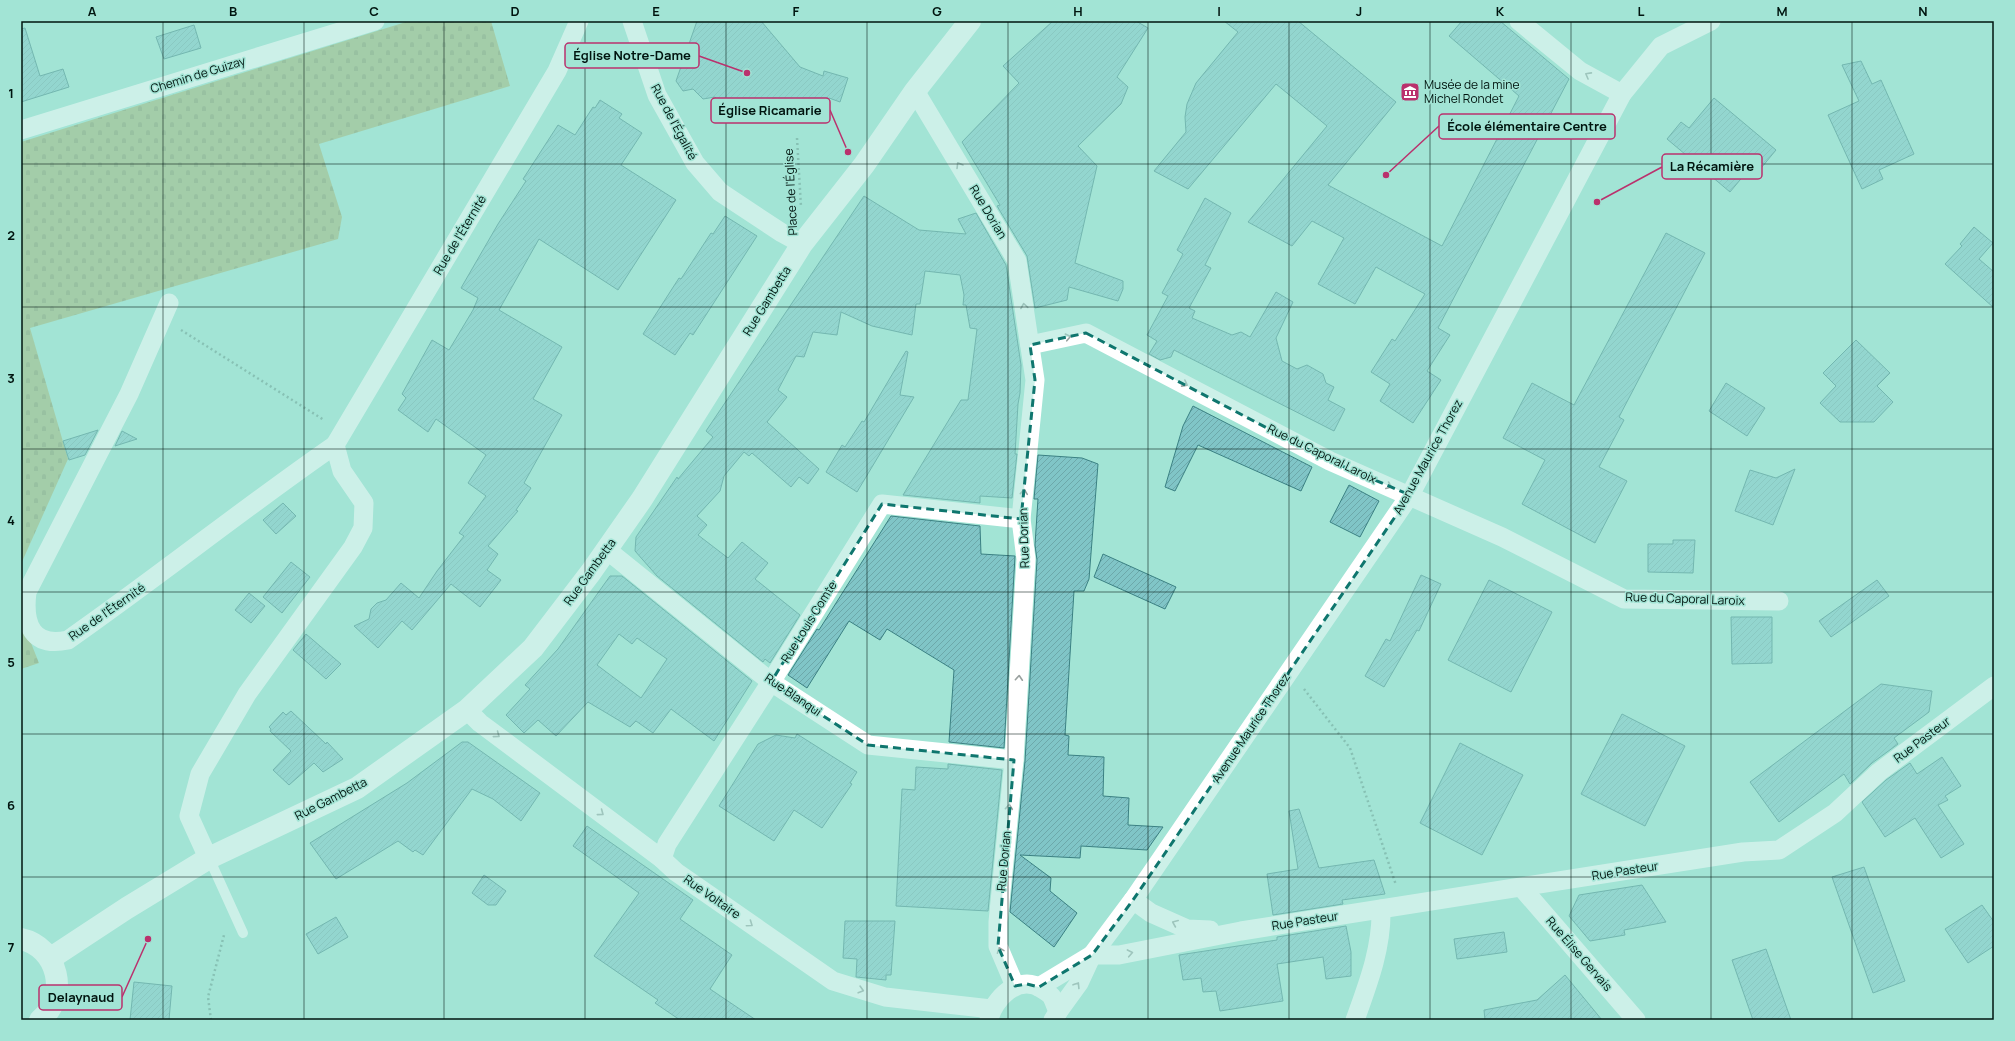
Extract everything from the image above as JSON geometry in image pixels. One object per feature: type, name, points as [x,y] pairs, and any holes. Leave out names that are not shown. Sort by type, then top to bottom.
[{"type":"main road","name":"Rue Gambetta","points":[[51,958],[127,908],[209,858],[357,788],[467,710],[533,648],[607,550],[642,499],[802,244],[864,165],[915,91],[970,21]]},
{"type":"main road","points":[[21,939],[30,941],[46,952],[51,958],[58,985],[54,1003],[40,1020]]},
{"type":"street","name":"Chemin de Guizay","points":[[21,130],[375,21]]},
{"type":"street","name":"Rue de l'Éternité","points":[[166,310],[129,394],[28,592],[25,609],[27,620],[30,628],[45,642],[57,643],[68,640],[140,590],[339,438],[557,71],[579,21]]},
{"type":"street","name":"Rue de l'Égalité","points":[[632,21],[657,95],[695,163],[720,192],[782,233],[802,244]]},
{"type":"street","points":[[1519,21],[1580,71],[1622,94]]},
{"type":"street","name":"Avenue Maurice Thorez","points":[[1056,1016],[1079,983],[1092,955],[1134,900],[1410,495],[1622,94],[1661,46],[1711,21]]},
{"type":"street","name":"Rue Dorian","points":[[915,91],[1017,261],[1035,380],[1021,519],[1026,559],[1014,760],[998,922],[998,946],[1015,986]]},
{"type":"street","name":"Rue du Caporal Laroix","points":[[1030,345],[1086,333],[1330,461],[1410,495],[1502,537],[1624,599],[1779,601]]},
{"type":"street","points":[[209,858],[189,816],[200,774],[247,694],[353,547],[363,528],[364,503],[342,470],[339,438]]},
{"type":"street","name":"Rue Louis Comte","points":[[662,859],[667,844],[771,682],[882,504],[1021,519]]},
{"type":"street","name":"Rue Blanqui","points":[[607,550],[771,682],[868,745],[1014,760]]},
{"type":"street","name":"Rue Pasteur","points":[[1092,955],[1119,955],[1240,931],[1522,888],[1743,852],[1779,850],[1835,813],[1879,772],[1994,686]]},
{"type":"street","name":"Rue Voltaire","points":[[467,710],[480,722],[662,859],[676,872],[833,981],[885,997],[990,1014]]},
{"type":"street","name":"Rue Élise Gervais","points":[[1522,888],[1636,1020]]},
{"type":"street","name":"Rue Pasteur","points":[[1134,900],[1150,913],[1187,929],[1240,931]]},
{"type":"street","points":[[1355,1020],[1374,967],[1382,925],[1381,909]]},
{"type":"street","name":"Avenue Maurice Thorez","points":[[1039,987],[1092,955]]},
{"type":"street","points":[[990,1014],[1001,995],[1015,986],[1027,984],[1039,987],[1051,996],[1056,1016]]},
{"type":"lane","points":[[209,858],[243,933]]},
{"type":"path","name":"Place de l'Église","points":[[797,138],[802,244]]},
{"type":"path","points":[[166,310],[339,438]]},
{"type":"path","points":[[1289,671],[1350,748],[1403,906]]},
{"type":"path","points":[[211,1020],[208,997],[231,907]]},
{"type":"highlighted area","points":[[1086,333],[1330,461],[1410,495],[1133,900],[1092,955],[1039,987],[1027,984],[1015,986],[998,946],[1014,760],[868,745],[771,682],[882,504],[1021,519],[1035,380],[1030,345]]},
{"type":"green space","points":[[409,21],[491,21],[510,86],[319,144],[342,217],[338,239],[30,328],[68,459],[21,564],[21,142]]},
{"type":"green space","points":[[21,618],[39,663],[21,669]]},
{"type":"building","points":[[697,21],[761,21],[800,67],[823,76],[824,71],[848,78],[840,102],[829,98],[826,104],[806,105],[764,121],[761,118],[738,122],[715,97],[703,99],[693,89],[683,91],[676,81]]},
{"type":"building","points":[[1053,21],[1136,21],[1148,28],[1117,77],[1128,87],[1121,104],[1078,146],[1097,166],[1075,263],[1123,281],[1123,289],[1118,301],[1069,287],[1067,300],[1035,308],[1027,256],[997,206],[1000,205],[962,142],[1019,83],[1003,66]]},
{"type":"building","points":[[1224,21],[1298,21],[1396,102],[1328,185],[1442,246],[1519,96],[1449,36],[1462,21],[1500,21],[1569,79],[1438,328],[1450,335],[1427,371],[1441,380],[1413,423],[1380,401],[1390,384],[1371,372],[1392,339],[1395,341],[1425,294],[1376,267],[1355,304],[1318,284],[1344,238],[1312,221],[1292,246],[1248,222],[1327,126],[1276,84],[1188,189],[1154,171],[1186,132],[1185,117],[1187,104],[1196,83],[1238,32]]},
{"type":"building","points":[[194,25],[201,48],[164,59],[156,37]]},
{"type":"building","points":[[25,28],[40,76],[63,69],[69,87],[21,102],[21,29]]},
{"type":"building","points":[[1861,61],[1872,84],[1881,80],[1914,154],[1879,170],[1883,179],[1862,189],[1828,115],[1859,101],[1842,65]]},
{"type":"building","points":[[1714,98],[1776,150],[1762,167],[1755,162],[1730,192],[1667,139],[1681,122],[1689,128]]},
{"type":"building","points":[[600,100],[622,114],[619,118],[642,133],[621,165],[676,200],[618,290],[539,239],[499,310],[562,347],[533,399],[562,415],[524,483],[531,488],[516,510],[518,511],[488,546],[498,554],[487,570],[501,580],[480,607],[451,584],[412,630],[402,621],[378,648],[354,626],[369,619],[371,609],[377,603],[386,600],[401,583],[419,598],[437,571],[464,536],[459,533],[486,496],[468,483],[486,455],[436,419],[428,432],[398,410],[406,398],[402,394],[432,340],[449,350],[473,310],[478,298],[461,288],[498,224],[526,181],[523,179],[558,125],[575,135],[593,107],[595,108]]},
{"type":"building","points":[[864,196],[919,230],[966,234],[958,219],[976,213],[1006,265],[1021,365],[1015,454],[1017,454],[1012,498],[980,496],[980,503],[903,495],[961,400],[968,400],[977,329],[970,328],[966,305],[963,305],[964,295],[960,275],[925,271],[920,304],[916,304],[912,335],[872,326],[841,312],[837,335],[813,332],[804,357],[796,356],[778,390],[787,397],[767,422],[819,469],[808,484],[799,477],[791,487],[752,453],[749,456],[744,452],[724,476],[720,491],[697,516],[707,525],[698,535],[728,558],[742,542],[768,563],[755,579],[800,615],[770,663],[765,659],[763,662],[657,576],[635,551],[636,537],[677,477],[678,479],[713,437],[706,431]]},
{"type":"building","points":[[1205,198],[1231,213],[1205,265],[1211,268],[1189,308],[1195,311],[1192,318],[1232,335],[1241,332],[1250,337],[1276,292],[1293,302],[1276,338],[1282,361],[1297,369],[1307,365],[1323,374],[1326,383],[1334,387],[1328,400],[1345,409],[1334,431],[1174,350],[1171,357],[1160,360],[1149,354],[1157,341],[1147,335],[1168,296],[1162,293],[1183,254],[1177,250]]},
{"type":"building","points":[[725,216],[757,236],[693,335],[690,333],[675,355],[643,334],[679,278],[681,279],[711,233],[713,234]]},
{"type":"building","points":[[1974,227],[1993,243],[1979,259],[1994,272],[1994,308],[1945,264],[1962,246],[1960,244]]},
{"type":"building","points":[[1666,233],[1705,253],[1619,417],[1624,420],[1599,467],[1627,481],[1595,543],[1522,504],[1545,460],[1503,438],[1532,383],[1574,405]]},
{"type":"building","points":[[1856,340],[1890,373],[1877,386],[1893,402],[1874,422],[1840,422],[1820,403],[1836,386],[1823,373]]},
{"type":"building","points":[[906,351],[908,352],[900,395],[914,397],[857,492],[826,472],[842,445],[845,447],[862,421],[864,422]]},
{"type":"building","points":[[1726,383],[1765,408],[1747,436],[1709,411]]},
{"type":"building","points":[[1193,406],[1312,467],[1301,491],[1198,445],[1175,491],[1165,487],[1183,426]]},
{"type":"building","points":[[98,430],[85,455],[69,460],[63,441]]},
{"type":"building","points":[[122,431],[137,439],[115,446]]},
{"type":"building","points":[[1038,455],[1082,458],[1098,464],[1089,579],[1084,591],[1074,591],[1065,735],[1069,736],[1068,755],[1104,757],[1103,796],[1129,798],[1128,825],[1163,827],[1147,850],[1081,846],[1080,858],[1020,855],[1051,878],[1050,891],[1077,913],[1054,947],[1010,912],[1025,761],[1037,560],[1035,545],[1038,499],[1034,499]]},
{"type":"building","points":[[1795,469],[1773,525],[1735,511],[1750,470],[1776,478]]},
{"type":"building","points":[[1349,485],[1379,501],[1360,537],[1330,522]]},
{"type":"building","points":[[283,503],[296,516],[276,534],[263,520]]},
{"type":"building","points":[[891,516],[980,526],[981,554],[1015,556],[1004,748],[949,742],[954,670],[887,629],[880,640],[849,621],[807,688],[788,675],[817,629],[819,630]]},
{"type":"building","points":[[1673,540],[1695,540],[1693,573],[1648,572],[1648,544],[1673,544]]},
{"type":"building","points":[[1103,554],[1176,587],[1165,609],[1094,577]]},
{"type":"building","points":[[291,562],[310,577],[282,613],[263,597]]},
{"type":"building","points":[[1421,575],[1441,584],[1419,631],[1417,630],[1384,687],[1365,676],[1386,639],[1390,641]]},
{"type":"building","points":[[610,576],[622,576],[752,681],[714,741],[671,709],[653,733],[636,721],[630,727],[588,702],[556,736],[538,720],[524,733],[506,715],[530,689],[525,685],[558,649]],"holes":[[[619,634],[632,644],[637,638],[667,659],[641,698],[597,665]]]},
{"type":"building","points":[[1489,580],[1552,612],[1511,692],[1448,660]]},
{"type":"building","points":[[1877,580],[1889,596],[1831,637],[1819,621]]},
{"type":"building","points":[[249,593],[265,606],[251,623],[235,610]]},
{"type":"building","points":[[1731,617],[1772,617],[1772,663],[1732,664]]},
{"type":"building","points":[[306,634],[341,664],[326,679],[293,650]]},
{"type":"building","points":[[1881,684],[1932,691],[1929,712],[1894,738],[1898,744],[1872,763],[1850,784],[1844,774],[1779,822],[1750,782]]},
{"type":"building","points":[[291,711],[326,744],[327,742],[343,759],[323,772],[314,763],[289,785],[273,770],[291,751],[270,731],[271,729],[269,727],[283,712],[286,715]]},
{"type":"building","points":[[1622,714],[1685,746],[1645,826],[1581,794]]},
{"type":"building","points":[[797,734],[857,772],[850,783],[852,784],[822,828],[794,810],[774,841],[719,806],[758,744],[776,735],[795,738]]},
{"type":"building","points":[[462,742],[468,742],[540,793],[521,821],[493,799],[472,789],[423,855],[415,850],[413,852],[398,841],[336,879],[310,843],[407,783]]},
{"type":"building","points":[[1460,743],[1523,775],[1482,855],[1420,823]]},
{"type":"building","points":[[1942,757],[1961,786],[1945,796],[1948,800],[1938,805],[1964,844],[1941,858],[1915,818],[1885,837],[1862,802],[1886,780],[1910,763],[1917,774]]},
{"type":"building","points":[[948,764],[1002,770],[988,911],[896,906],[902,789],[915,790],[916,767],[948,769]]},
{"type":"building","points":[[1299,809],[1319,868],[1374,860],[1385,894],[1342,900],[1343,904],[1273,915],[1267,874],[1298,869],[1289,811]]},
{"type":"building","points":[[587,826],[693,900],[680,919],[732,955],[710,989],[756,1020],[680,1020],[655,1003],[658,1000],[594,956],[639,893],[573,846]]},
{"type":"building","points":[[1864,867],[1905,981],[1873,993],[1832,877]]},
{"type":"building","points":[[484,875],[506,891],[496,905],[488,905],[472,893]]},
{"type":"building","points":[[1642,885],[1666,922],[1624,930],[1625,935],[1590,941],[1569,916],[1579,895]]},
{"type":"building","points":[[1982,905],[1994,922],[1994,946],[1968,963],[1945,929]]},
{"type":"building","points":[[336,917],[348,937],[318,954],[306,934]]},
{"type":"building","points":[[845,921],[895,921],[891,975],[886,975],[886,980],[856,977],[857,959],[843,958]]},
{"type":"building","points":[[1346,926],[1351,952],[1351,976],[1326,979],[1323,957],[1277,964],[1283,1001],[1220,1011],[1216,991],[1203,992],[1201,978],[1183,980],[1179,955],[1277,940],[1277,937]]},
{"type":"building","points":[[1504,932],[1507,952],[1457,959],[1454,939]]},
{"type":"building","points":[[1766,949],[1791,1020],[1753,1020],[1732,960]]},
{"type":"building","points":[[1565,975],[1602,1020],[1485,1020],[1484,1010],[1537,1000]]},
{"type":"building","points":[[134,982],[172,986],[169,1020],[130,1020]]},
{"type":"place","name":"Église Notre-Dame","points":[[747,73]]},
{"type":"place","name":"Musée de la mine Michel Rondet","points":[[1410,92]]},
{"type":"place","name":"Église Ricamarie","points":[[848,152]]},
{"type":"place","name":"École élémentaire Centre","points":[[1386,175]]},
{"type":"place","name":"La Récamière","points":[[1597,202]]},
{"type":"place","name":"Delaynaud","points":[[148,939]]}]
